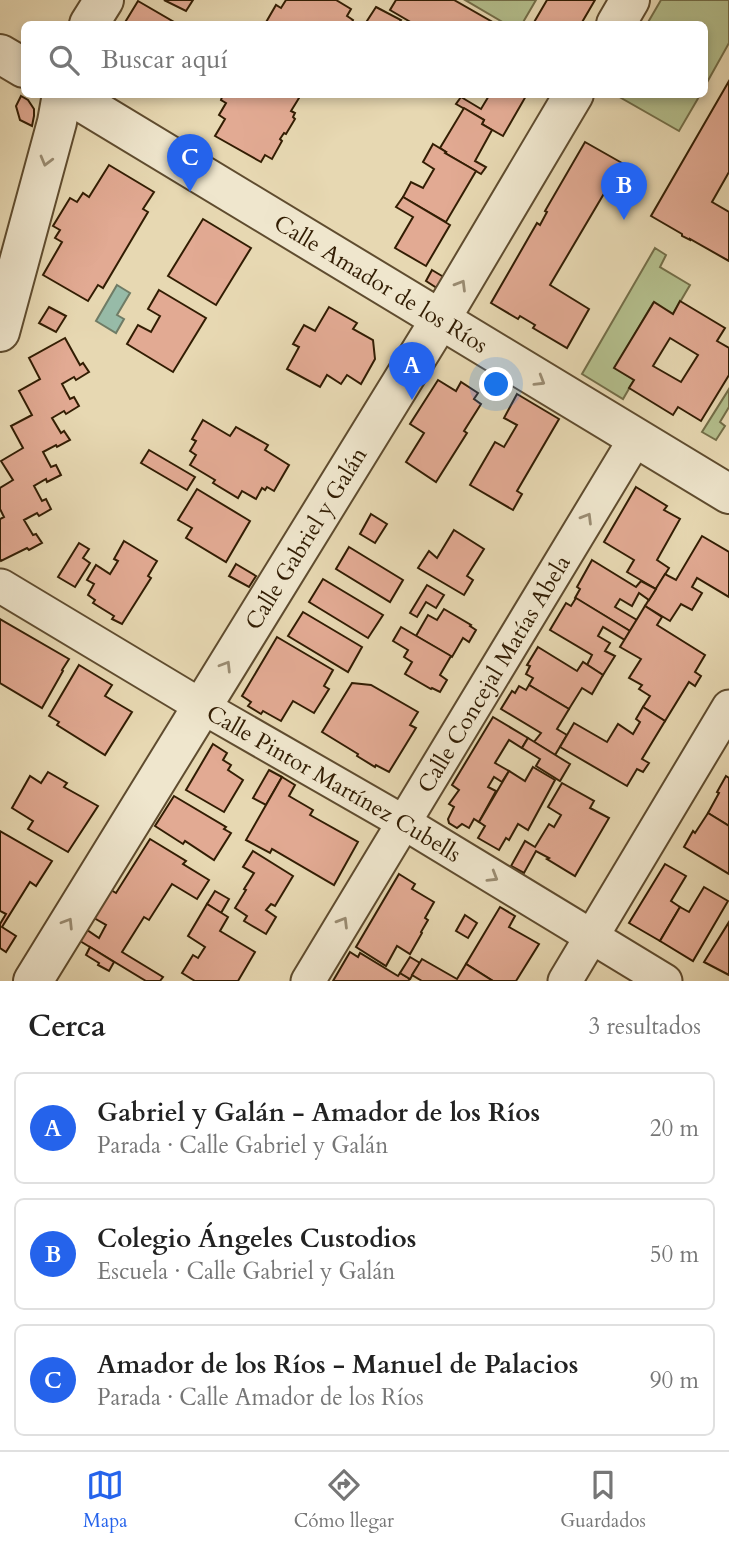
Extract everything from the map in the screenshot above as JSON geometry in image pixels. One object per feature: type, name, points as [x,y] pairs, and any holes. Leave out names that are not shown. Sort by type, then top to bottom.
[{"type":"street","points":[[91,21],[104,0]]},
{"type":"street","points":[[618,21],[630,0]]},
{"type":"street","points":[[0,54],[21,66]]},
{"type":"street","points":[[0,332],[61,98]]},
{"type":"street","name":"Calle Amador de los Ríos","points":[[75,98],[729,494]]},
{"type":"street","name":"Calle Gabriel y Galán","points":[[33,981],[440,320],[572,98]]},
{"type":"street","name":"Calle Concejal Matías Abela","points":[[308,981],[636,438]]},
{"type":"street","name":"Calle Pintor Martínez Cubells","points":[[1,586],[201,706],[403,822],[665,981]]},
{"type":"street","points":[[565,981],[729,707]]},
{"type":"shaded area","points":[[465,0],[536,0],[524,21],[501,21]]},
{"type":"shaded area","points":[[661,0],[729,0],[729,43],[708,81],[708,21],[649,21]]},
{"type":"shaded area","points":[[621,98],[698,98],[679,131]]},
{"type":"shaded area","points":[[655,248],[666,255],[660,267],[690,285],[673,314],[653,303],[615,368],[634,380],[623,399],[582,374]]},
{"type":"shaded area","points":[[117,285],[130,293],[117,315],[124,319],[116,333],[96,321]]},
{"type":"shaded area","points":[[729,389],[729,407],[720,422],[725,426],[716,440],[702,432]]},
{"type":"building","points":[[164,0],[193,0],[186,11]]},
{"type":"building","points":[[286,0],[336,0],[351,9],[347,16],[353,20],[267,21],[276,5],[281,8]]},
{"type":"building","points":[[396,0],[454,0],[491,21],[409,21],[390,10]]},
{"type":"building","points":[[547,0],[595,0],[583,21],[535,21]]},
{"type":"building","points":[[138,1],[172,21],[126,21]]},
{"type":"building","points":[[376,7],[401,20],[400,21],[367,21]]},
{"type":"building","points":[[729,81],[729,172],[712,202],[729,212],[729,261],[651,216]]},
{"type":"building","points":[[21,96],[28,100],[34,109],[32,126],[20,120],[16,106]]},
{"type":"building","points":[[299,98],[291,111],[295,113],[295,119],[280,139],[282,141],[272,159],[265,155],[261,162],[215,136],[225,119],[219,115],[226,103],[221,100]]},
{"type":"building","points":[[463,98],[481,109],[488,98],[525,98],[503,136],[482,124],[484,120],[456,104]]},
{"type":"building","points":[[464,108],[484,120],[482,124],[492,130],[475,161],[486,167],[481,174],[440,148]]},
{"type":"building","points":[[585,142],[622,163],[550,285],[589,309],[567,348],[533,328],[535,325],[520,316],[518,319],[491,303],[537,223],[540,225],[547,212],[545,211]]},
{"type":"building","points":[[433,144],[476,171],[446,222],[403,197],[411,182],[423,188],[434,169],[423,162]]},
{"type":"building","points":[[109,165],[154,192],[143,209],[148,212],[103,288],[98,285],[88,301],[43,275],[62,242],[55,238],[60,230],[53,226],[70,198],[77,202],[83,193],[89,197]]},
{"type":"building","points":[[403,197],[450,225],[426,266],[395,248],[413,217],[396,207]]},
{"type":"building","points":[[203,219],[251,248],[216,305],[168,276]]},
{"type":"building","points":[[432,270],[447,279],[440,290],[426,281]]},
{"type":"building","points":[[159,290],[206,318],[173,372],[127,344],[138,325],[151,332],[160,316],[148,309]]},
{"type":"building","points":[[680,301],[725,328],[717,341],[729,348],[729,375],[701,421],[678,407],[673,415],[629,388],[634,380],[614,368],[654,302],[673,314]],"holes":[[[670,338],[698,355],[681,382],[653,366]]]},
{"type":"building","points":[[49,307],[66,316],[56,332],[39,323]]},
{"type":"building","points":[[329,307],[357,323],[353,329],[373,340],[375,359],[361,384],[347,375],[341,384],[327,375],[320,387],[287,369],[299,347],[293,344],[304,325],[315,331]]},
{"type":"building","points":[[65,338],[80,365],[83,363],[89,372],[62,384],[70,399],[74,397],[79,406],[52,418],[61,433],[64,431],[70,440],[43,452],[51,467],[56,465],[61,475],[34,486],[42,501],[46,499],[51,509],[24,520],[33,535],[36,534],[42,543],[1,561],[0,519],[4,517],[0,509],[0,488],[13,480],[1,461],[23,448],[11,426],[32,415],[19,391],[40,379],[29,358]]},
{"type":"building","points":[[438,380],[456,391],[461,382],[478,393],[474,399],[481,404],[464,431],[467,433],[436,482],[406,462],[424,433],[410,424]]},
{"type":"building","points":[[517,394],[559,419],[517,491],[522,494],[513,510],[470,485],[495,442],[504,447],[517,425],[504,418]]},
{"type":"building","points":[[203,420],[230,436],[236,427],[268,445],[265,450],[289,465],[274,491],[267,487],[265,490],[262,488],[256,499],[242,491],[238,498],[190,465],[196,455],[190,451],[196,441],[192,439]]},
{"type":"building","points":[[149,450],[195,477],[187,490],[141,463]]},
{"type":"building","points":[[636,487],[667,506],[664,510],[680,519],[657,560],[669,568],[656,589],[627,572],[634,560],[604,542]]},
{"type":"building","points":[[197,489],[250,521],[226,562],[186,538],[192,528],[178,520]]},
{"type":"building","points":[[371,514],[387,524],[375,543],[360,534]]},
{"type":"building","points":[[454,530],[484,549],[467,576],[473,580],[464,595],[418,568],[429,551],[437,558]]},
{"type":"building","points":[[702,536],[729,552],[729,597],[697,578],[692,587],[702,593],[692,610],[681,604],[670,621],[645,606],[665,574],[676,580]]},
{"type":"building","points":[[124,541],[157,561],[148,576],[151,578],[122,624],[93,603],[95,600],[88,595],[94,584],[87,580],[96,565],[110,574],[118,561],[114,559]]},
{"type":"building","points":[[79,543],[89,549],[83,558],[90,563],[75,587],[58,577]]},
{"type":"building","points":[[349,547],[403,580],[390,602],[336,569]]},
{"type":"building","points":[[592,560],[636,587],[641,581],[656,589],[649,600],[639,593],[632,606],[620,599],[615,607],[637,620],[630,631],[575,598],[580,589],[577,587]]},
{"type":"building","points":[[236,564],[256,576],[249,587],[229,576]]},
{"type":"building","points":[[323,579],[383,615],[368,638],[309,602]]},
{"type":"building","points":[[427,585],[444,595],[436,608],[426,602],[417,617],[410,613]]},
{"type":"building","points":[[576,598],[630,631],[625,640],[603,627],[598,636],[610,643],[605,651],[615,656],[603,675],[587,665],[592,655],[550,630],[566,603],[571,606]]},
{"type":"building","points":[[645,606],[662,617],[657,625],[705,655],[695,672],[701,676],[695,686],[689,682],[665,721],[643,707],[650,696],[639,689],[642,685],[629,678],[641,659],[620,647]]},
{"type":"building","points":[[444,609],[476,630],[469,642],[463,638],[452,657],[416,636],[428,615],[437,620]]},
{"type":"building","points":[[303,612],[362,647],[348,672],[288,636]]},
{"type":"building","points":[[0,619],[69,659],[42,708],[0,683]]},
{"type":"building","points":[[401,627],[451,656],[440,675],[447,680],[440,692],[405,674],[412,662],[404,657],[408,650],[393,641]]},
{"type":"building","points":[[277,637],[333,670],[324,686],[329,689],[314,713],[293,701],[281,721],[248,706],[251,702],[242,696]]},
{"type":"building","points":[[538,647],[577,671],[583,662],[603,675],[592,694],[582,688],[569,709],[529,685],[533,678],[526,674],[530,666],[527,665]]},
{"type":"building","points":[[79,665],[112,685],[105,696],[132,712],[105,755],[57,725],[59,722],[49,716]]},
{"type":"building","points":[[352,683],[371,685],[418,712],[410,725],[416,728],[389,772],[376,765],[375,767],[322,732]]},
{"type":"building","points":[[529,685],[569,709],[557,729],[567,735],[555,755],[534,742],[541,733],[501,709],[512,691],[515,693],[519,686],[526,690]]},
{"type":"building","points":[[643,707],[665,721],[642,759],[649,763],[643,772],[637,769],[627,786],[560,747],[574,723],[607,742],[618,724],[633,734],[640,722],[636,719]]},
{"type":"building","points":[[493,717],[528,738],[522,748],[509,740],[495,763],[509,771],[502,782],[494,777],[488,787],[496,791],[479,822],[474,819],[469,828],[462,824],[457,828],[449,823],[448,819],[454,807],[449,804],[459,790],[452,785]]},
{"type":"building","points":[[528,738],[570,764],[560,781],[536,766],[540,759],[522,748]]},
{"type":"building","points":[[213,744],[227,753],[223,760],[231,765],[228,770],[243,780],[224,812],[186,790]]},
{"type":"building","points":[[533,767],[555,780],[528,830],[518,824],[509,840],[506,838],[499,850],[478,838],[485,826],[479,822],[509,771],[525,781]]},
{"type":"building","points":[[269,770],[282,777],[266,805],[253,798]]},
{"type":"building","points":[[48,772],[67,783],[64,787],[98,806],[68,852],[28,829],[33,821],[12,808],[30,776],[41,783]]},
{"type":"building","points":[[726,776],[729,778],[729,826],[708,813]]},
{"type":"building","points":[[282,777],[295,785],[289,796],[313,810],[310,815],[358,842],[334,885],[272,849],[270,853],[246,840]]},
{"type":"building","points":[[562,783],[594,801],[590,808],[609,818],[575,876],[536,851],[524,873],[511,866],[525,841],[535,847],[549,824],[554,827],[561,815],[548,807]]},
{"type":"building","points":[[174,796],[226,827],[224,829],[231,833],[214,860],[155,826]]},
{"type":"building","points":[[708,813],[729,826],[729,874],[684,847]]},
{"type":"building","points":[[0,831],[52,861],[36,886],[30,882],[2,927],[16,936],[6,952],[0,948],[0,924],[6,914],[0,911]]},
{"type":"building","points":[[150,839],[186,861],[183,864],[209,880],[197,899],[172,884],[149,920],[144,917],[122,952],[163,977],[160,981],[146,981],[80,941],[87,930],[99,938],[106,925],[94,918],[111,890],[116,893]]},
{"type":"building","points":[[253,851],[293,876],[275,906],[271,904],[266,910],[276,917],[266,934],[244,921],[247,916],[235,908],[254,873],[243,867]]},
{"type":"building","points":[[665,864],[686,876],[671,901],[680,907],[660,941],[629,923]]},
{"type":"building","points":[[399,874],[415,884],[412,889],[434,902],[410,954],[397,946],[386,966],[356,947]]},
{"type":"building","points":[[704,887],[728,901],[693,961],[660,941],[680,907],[689,912]]},
{"type":"building","points":[[215,891],[229,899],[221,913],[207,904]]},
{"type":"building","points":[[207,904],[228,917],[220,931],[255,952],[238,981],[195,981],[182,973],[193,955],[198,958],[205,947],[188,936]]},
{"type":"building","points":[[500,907],[515,916],[509,927],[539,944],[516,981],[493,981],[466,964]]},
{"type":"building","points":[[465,915],[477,923],[468,938],[456,931]]},
{"type":"building","points":[[729,922],[729,975],[704,962]]},
{"type":"building","points":[[90,947],[114,962],[109,971],[86,955]]},
{"type":"building","points":[[350,952],[358,957],[360,953],[398,976],[400,973],[410,979],[333,981]]},
{"type":"building","points":[[410,957],[420,963],[410,979],[400,973]]},
{"type":"building","points":[[422,959],[457,979],[466,964],[493,981],[422,981],[412,975]]},
{"type":"place","name":"Amador de los Ríos - Manuel de Palacios","points":[[190,192]]},
{"type":"place","name":"Colegio Ángeles Custodios","points":[[624,220]]},
{"type":"place","name":"Gabriel y Galán - Amador de los Ríos","points":[[412,400]]}]
